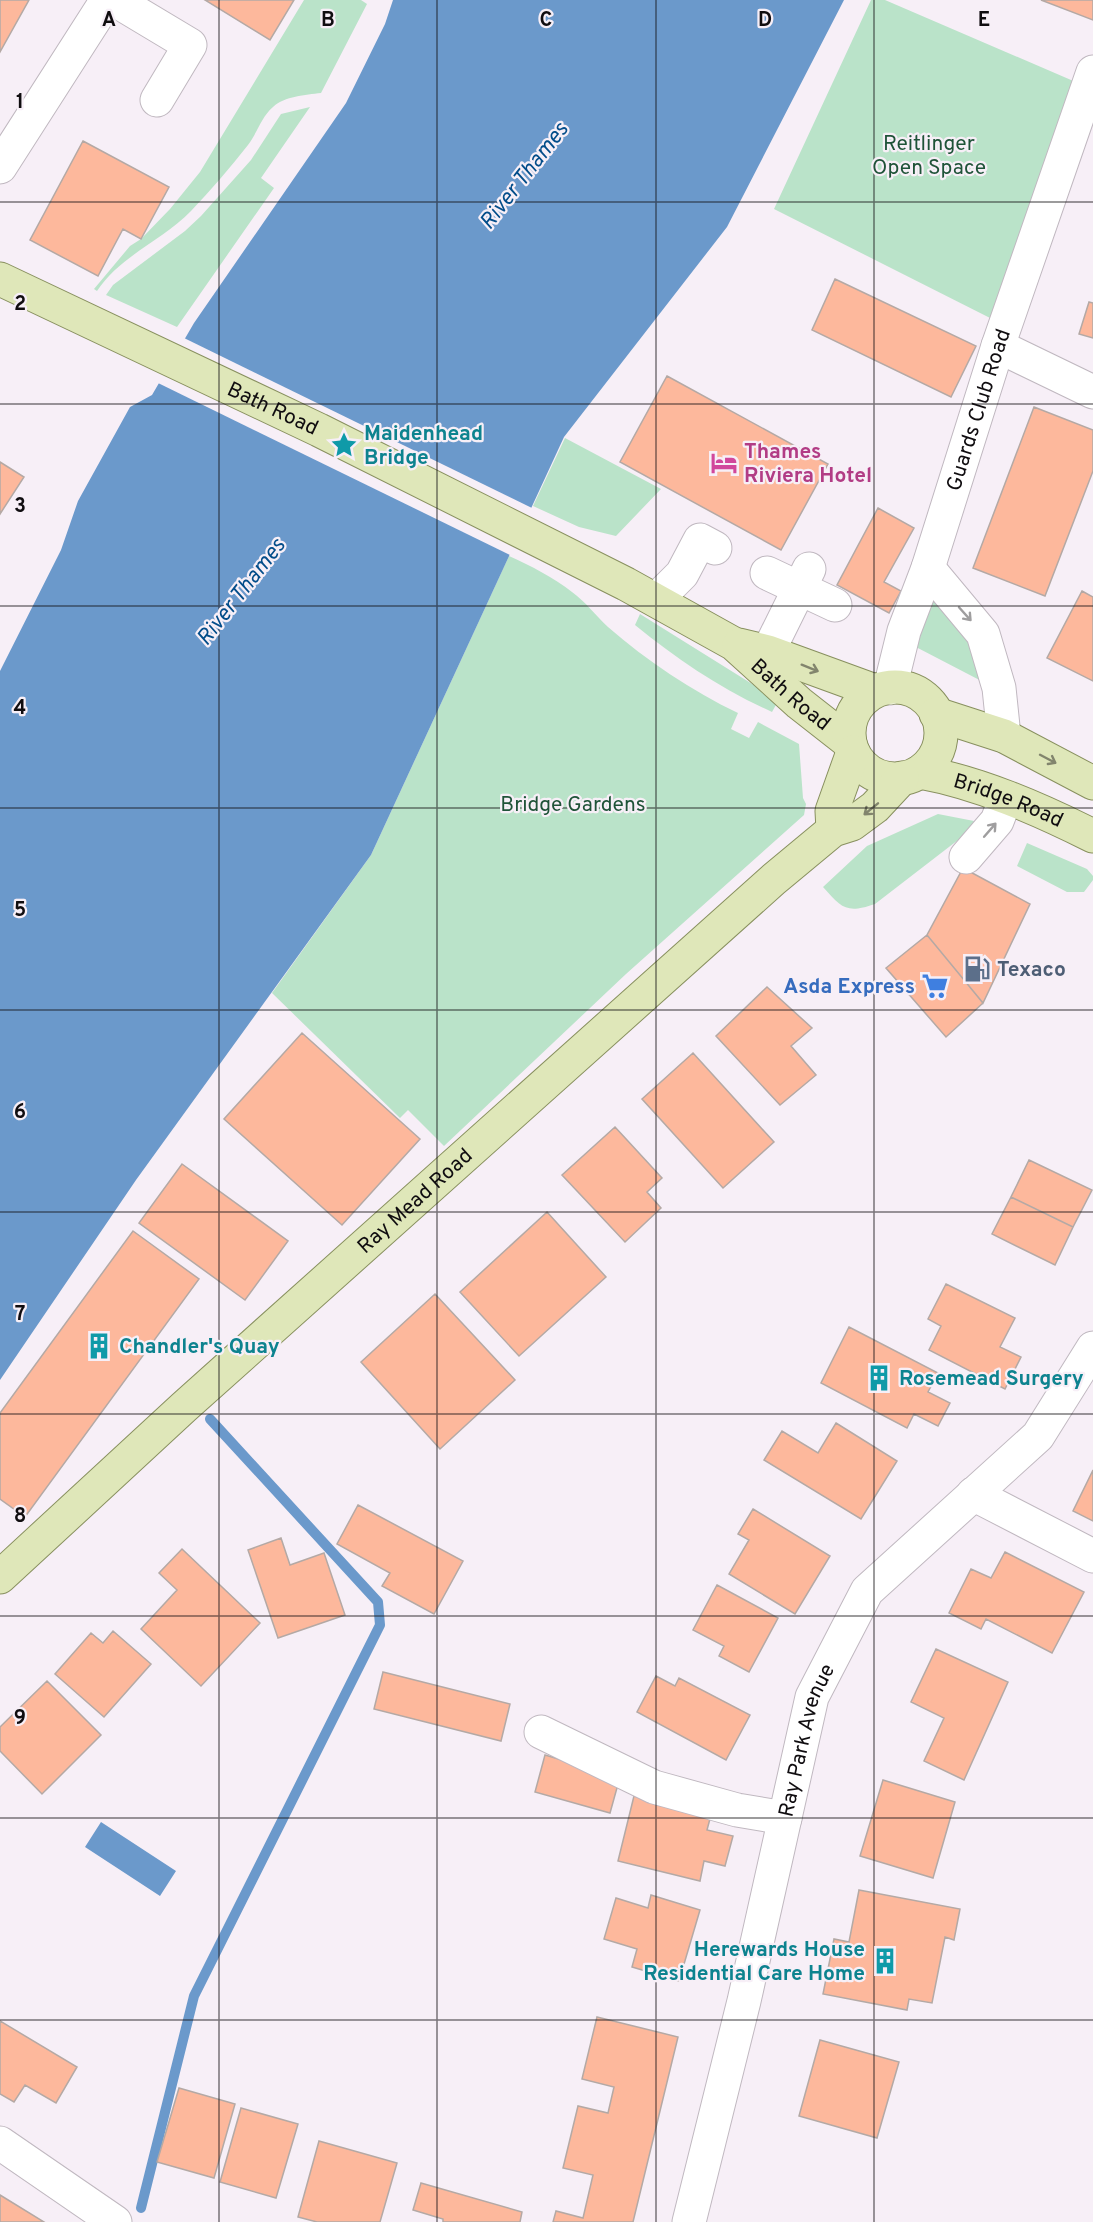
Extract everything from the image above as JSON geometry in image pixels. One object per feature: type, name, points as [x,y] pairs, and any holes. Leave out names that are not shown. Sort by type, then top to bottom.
[{"type":"main road","name":"Bath Road","points":[[0,279],[329,435],[656,600],[734,644],[852,748],[861,764],[873,774],[887,779],[911,775]]},
{"type":"main road","name":"Bath Road","points":[[734,644],[768,652],[883,690]]},
{"type":"main road","name":"Bath Road","points":[[852,748],[849,728],[854,713],[862,700],[883,690],[904,688],[917,693],[928,702],[936,714]]},
{"type":"main road","points":[[936,714],[1004,736],[1093,783]]},
{"type":"main road","points":[[911,775],[932,760],[940,745],[941,729],[936,714]]},
{"type":"main road","points":[[833,830],[832,811],[852,748]]},
{"type":"main road","name":"Bridge Road","points":[[911,775],[953,778],[1006,798],[1093,836]]},
{"type":"main road","name":"Ray Mead Road","points":[[0,1577],[191,1401],[774,879],[833,830],[852,824],[875,807],[911,775]]},
{"type":"street","points":[[0,167],[107,0]]},
{"type":"street","points":[[115,0],[190,45],[157,100]]},
{"type":"street","name":"Guards Club Road","points":[[883,690],[928,568],[998,346],[1093,72]]},
{"type":"street","points":[[998,346],[1093,392]]},
{"type":"street","points":[[656,600],[682,574],[700,540],[715,548]]},
{"type":"street","points":[[928,568],[983,634],[999,688],[1004,736]]},
{"type":"street","points":[[767,573],[804,578],[835,605]]},
{"type":"street","points":[[768,652],[804,578]]},
{"type":"street","points":[[966,857],[998,821],[1006,798]]},
{"type":"street","name":"Ray Park Avenue","points":[[690,2222],[744,2001],[812,1697],[867,1591],[1038,1436],[1093,1348]]},
{"type":"street","points":[[973,1494],[1093,1556]]},
{"type":"street","points":[[541,1732],[654,1787],[737,1810],[785,1818]]},
{"type":"street","points":[[0,2143],[115,2222]]},
{"type":"green space","points":[[304,0],[361,0],[367,4],[321,93],[289,98],[273,107],[248,145],[191,211],[180,222],[118,268],[97,291],[94,289],[130,246],[141,239],[170,209],[200,172]]},
{"type":"green space","name":"Reitlinger Open Space","points":[[871,0],[885,0],[1078,83],[998,322],[774,209]]},
{"type":"green space","points":[[310,107],[261,178],[274,188],[177,327],[106,295],[113,285],[185,231],[201,216],[251,160],[281,114]]},
{"type":"green space","points":[[565,438],[661,489],[616,536],[579,527],[533,506]]},
{"type":"green space","name":"Bridge Gardens","points":[[509,556],[542,572],[565,587],[582,600],[623,640],[670,674],[738,713],[731,729],[749,738],[758,722],[799,744],[803,798],[806,804],[804,815],[626,974],[444,1146],[408,1110],[400,1118],[272,993],[371,855]]},
{"type":"green space","points":[[934,598],[959,620],[991,686],[914,646],[914,635]]},
{"type":"green space","points":[[640,614],[757,687],[777,703],[772,712],[718,684],[667,650],[635,625]]},
{"type":"green space","points":[[938,814],[974,821],[971,830],[875,904],[851,909],[840,904],[823,887],[867,846]]},
{"type":"green space","points":[[1027,843],[1087,869],[1093,876],[1093,880],[1084,892],[1067,892],[1017,866]]},
{"type":"water","name":"River Thames","points":[[393,0],[844,0],[727,227],[564,437],[371,855],[136,1180],[0,1380],[0,671],[61,550],[78,501],[130,407],[152,395],[194,323],[346,103],[385,24]]},
{"type":"water","points":[[101,1822],[176,1871],[160,1896],[85,1847]]},
{"type":"pier","points":[[182,337],[534,509],[512,556],[156,382]]},
{"type":"building","points":[[0,0],[29,0],[0,52]]},
{"type":"building","points":[[205,0],[294,0],[270,40]]},
{"type":"building","points":[[1041,0],[1093,0],[1093,20]]},
{"type":"building","points":[[83,141],[169,187],[141,239],[123,229],[98,276],[30,240]]},
{"type":"building","points":[[835,279],[976,346],[951,397],[812,330]]},
{"type":"building","points":[[1089,302],[1093,303],[1093,338],[1079,334]]},
{"type":"building","name":"Thames Riviera Hotel","points":[[667,376],[828,464],[781,550],[620,462]]},
{"type":"building","points":[[1034,407],[1093,430],[1093,471],[1045,596],[973,568]]},
{"type":"building","points":[[0,462],[24,477],[0,514]]},
{"type":"building","points":[[878,508],[914,528],[884,582],[901,591],[889,613],[837,585]]},
{"type":"building","points":[[1082,591],[1093,597],[1093,681],[1047,658]]},
{"type":"building","name":"Texaco","points":[[963,868],[1030,904],[983,1003],[927,935]]},
{"type":"building","name":"Asda Express","points":[[927,935],[983,1003],[946,1037],[886,968]]},
{"type":"building","points":[[767,987],[812,1028],[791,1046],[816,1075],[780,1105],[716,1036]]},
{"type":"building","points":[[302,1033],[420,1139],[342,1225],[224,1119]]},
{"type":"building","points":[[693,1053],[774,1142],[723,1188],[642,1099]]},
{"type":"building","points":[[615,1127],[662,1178],[647,1192],[661,1208],[625,1242],[562,1175]]},
{"type":"building","points":[[1029,1160],[1092,1190],[1073,1227],[1011,1197]]},
{"type":"building","name":"Chandler's Quay","points":[[182,1164],[288,1241],[245,1300],[139,1223]]},
{"type":"building","points":[[1011,1197],[1073,1227],[1055,1265],[992,1234]]},
{"type":"building","points":[[547,1212],[606,1277],[519,1356],[460,1292]]},
{"type":"building","name":"Chandler's Quay","points":[[133,1231],[199,1279],[25,1517],[0,1499],[0,1413]]},
{"type":"building","points":[[946,1284],[1015,1318],[1000,1347],[1021,1357],[1005,1389],[929,1350],[941,1326],[928,1319]]},
{"type":"building","points":[[435,1294],[515,1380],[440,1449],[361,1362]]},
{"type":"building","name":"Rosemead Surgery","points":[[849,1327],[938,1373],[928,1392],[950,1403],[938,1426],[914,1414],[907,1428],[821,1383]]},
{"type":"building","points":[[836,1423],[897,1461],[861,1519],[764,1460],[782,1431],[818,1453]]},
{"type":"building","points":[[1093,1470],[1093,1521],[1073,1511]]},
{"type":"building","points":[[358,1505],[463,1561],[434,1614],[382,1586],[390,1573],[337,1544]]},
{"type":"building","points":[[753,1509],[830,1556],[795,1614],[729,1574],[749,1540],[738,1534]]},
{"type":"building","points":[[281,1538],[290,1565],[324,1553],[345,1615],[278,1638],[248,1550]]},
{"type":"building","points":[[182,1549],[260,1623],[201,1686],[141,1629],[177,1590],[159,1573]]},
{"type":"building","points":[[1005,1552],[1084,1592],[1052,1653],[986,1619],[981,1629],[949,1613],[971,1569],[991,1578]]},
{"type":"building","points":[[717,1585],[778,1618],[749,1672],[719,1656],[724,1646],[693,1630]]},
{"type":"building","points":[[113,1631],[151,1664],[104,1717],[55,1674],[91,1633],[103,1643]]},
{"type":"building","points":[[936,1649],[1008,1682],[964,1780],[924,1761],[944,1718],[911,1702]]},
{"type":"building","points":[[383,1672],[510,1704],[501,1741],[374,1709]]},
{"type":"building","points":[[656,1676],[675,1686],[679,1678],[750,1715],[726,1760],[637,1712]]},
{"type":"building","points":[[47,1681],[101,1735],[42,1794],[0,1751],[0,1727]]},
{"type":"building","points":[[545,1755],[620,1777],[610,1813],[535,1792]]},
{"type":"building","points":[[883,1780],[955,1802],[933,1878],[860,1856]]},
{"type":"building","points":[[634,1796],[711,1815],[707,1830],[733,1836],[725,1866],[704,1861],[700,1881],[618,1861]]},
{"type":"building","name":"Herewards House Residential Care Home","points":[[859,1890],[960,1909],[954,1940],[945,1937],[932,2003],[909,1999],[907,2010],[823,1994],[834,1939],[849,1942]]},
{"type":"building","points":[[651,1895],[700,1910],[679,1981],[632,1967],[637,1949],[604,1939],[616,1898],[648,1908]]},
{"type":"building","points":[[597,2017],[678,2037],[633,2222],[553,2222],[556,2211],[583,2218],[593,2175],[563,2168],[578,2106],[608,2113],[614,2087],[582,2079]]},
{"type":"building","points":[[0,2021],[77,2067],[56,2103],[25,2085],[14,2102],[0,2094]]},
{"type":"building","points":[[820,2040],[899,2062],[877,2138],[799,2116]]},
{"type":"building","points":[[179,2088],[235,2104],[214,2178],[157,2162]]},
{"type":"building","points":[[241,2108],[298,2124],[276,2198],[220,2182]]},
{"type":"building","points":[[319,2141],[397,2163],[380,2222],[317,2222],[298,2217]]},
{"type":"building","points":[[421,2183],[522,2212],[520,2222],[443,2222],[443,2219],[413,2210]]},
{"type":"building","points":[[0,2195],[44,2222],[0,2222]]},
{"type":"waterway","points":[[141,2208],[194,1996],[380,1625],[378,1602],[210,1419]]},
{"type":"place","name":"Maidenhead Bridge","points":[[344,445]]},
{"type":"place","name":"Thames Riviera Hotel","points":[[724,463]]},
{"type":"place","name":"Texaco","points":[[977,969]]},
{"type":"place","name":"Asda Express","points":[[935,986]]},
{"type":"place","name":"Chandler's Quay","points":[[99,1346]]},
{"type":"place","name":"Rosemead Surgery","points":[[879,1378]]},
{"type":"place","name":"Herewards House Residential Care Home","points":[[885,1961]]}]
